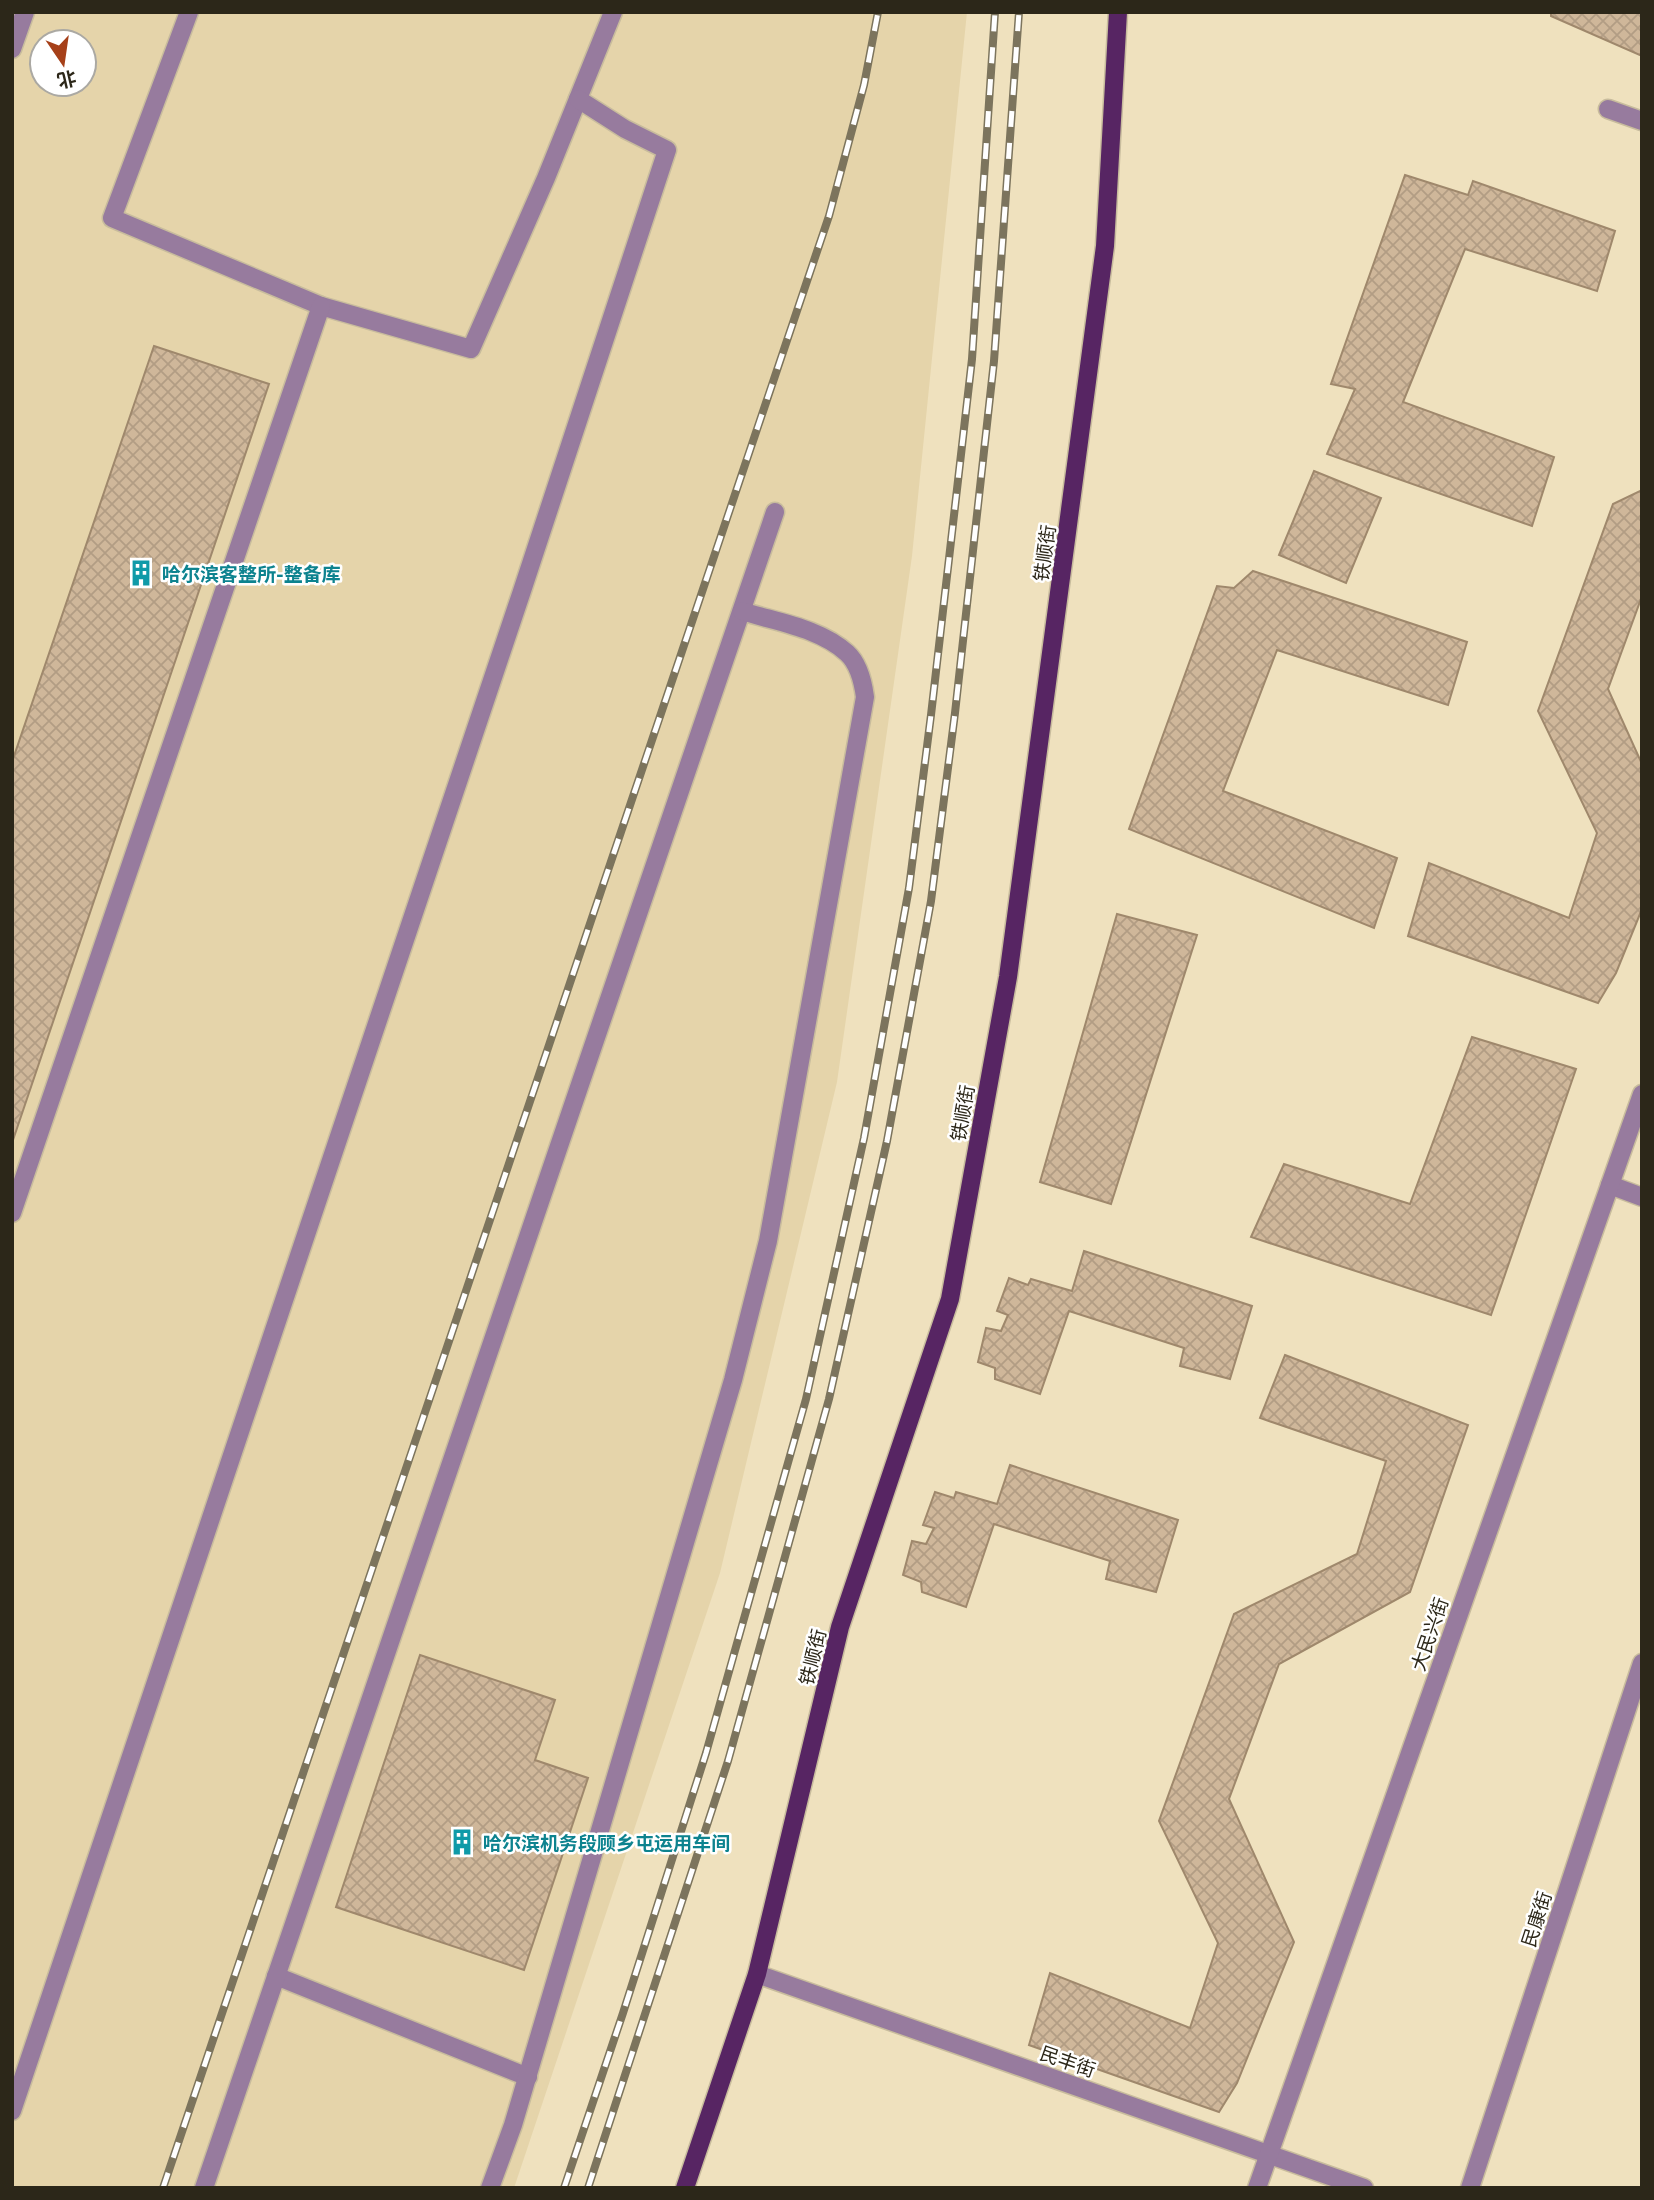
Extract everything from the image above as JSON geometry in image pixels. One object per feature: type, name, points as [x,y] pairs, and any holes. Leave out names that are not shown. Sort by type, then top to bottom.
[{"type":"main road","name":"铁顺街","points":[[685,2188],[757,1974],[841,1627],[950,1299],[1009,977],[1105,246],[1118,12]]},
{"type":"street","points":[[12,49],[25,12]]},
{"type":"street","points":[[189,12],[112,218],[321,306],[471,349],[613,12]]},
{"type":"street","points":[[12,2111],[667,150],[625,129],[578,99]]},
{"type":"street","points":[[1608,109],[1642,121]]},
{"type":"street","points":[[12,1213],[321,306]]},
{"type":"street","points":[[204,2188],[775,512]]},
{"type":"street","points":[[490,2188],[513,2125],[733,1380],[761,1266],[865,697],[862,677],[849,654],[822,637],[742,611]]},
{"type":"street","name":"大民兴街","points":[[1257,2188],[1642,1094]]},
{"type":"street","points":[[1610,1185],[1642,1197]]},
{"type":"street","name":"民康街","points":[[1470,2188],[1642,1663]]},
{"type":"street","name":"民丰街","points":[[757,1974],[1364,2188]]},
{"type":"street","points":[[276,1976],[527,2077]]},
{"type":"shaded area","points":[[12,12],[967,12],[912,556],[837,1082],[720,1573],[514,2188],[12,2188]]},
{"type":"building","points":[[1551,12],[1642,12],[1642,56],[1551,16]]},
{"type":"building","points":[[1405,175],[1468,195],[1473,181],[1615,231],[1597,291],[1465,249],[1403,402],[1554,457],[1532,526],[1327,454],[1355,389],[1331,384]]},
{"type":"building","name":"哈尔滨客整所-整备库","points":[[154,346],[269,384],[12,1143],[12,762]]},
{"type":"building","points":[[1314,471],[1381,498],[1346,583],[1279,555]]},
{"type":"building","points":[[1642,490],[1642,596],[1608,689],[1642,764],[1642,909],[1616,973],[1598,1003],[1408,936],[1429,863],[1569,918],[1597,833],[1538,711],[1613,504]]},
{"type":"building","points":[[1253,571],[1467,642],[1448,705],[1277,650],[1223,791],[1397,858],[1374,928],[1129,829],[1217,586],[1234,588]]},
{"type":"building","points":[[1117,914],[1197,935],[1111,1204],[1040,1182]]},
{"type":"building","points":[[1472,1037],[1576,1069],[1491,1315],[1251,1237],[1284,1164],[1410,1204]]},
{"type":"building","points":[[1084,1251],[1252,1306],[1230,1379],[1180,1366],[1184,1348],[1069,1311],[1040,1394],[995,1379],[995,1368],[978,1362],[986,1328],[1001,1331],[1008,1315],[997,1311],[1009,1278],[1028,1285],[1031,1279],[1072,1291]]},
{"type":"building","points":[[1285,1355],[1468,1425],[1410,1592],[1279,1664],[1229,1799],[1294,1942],[1237,2083],[1219,2112],[1029,2045],[1050,1973],[1190,2028],[1218,1943],[1159,1821],[1234,1614],[1357,1554],[1386,1461],[1260,1418]]},
{"type":"building","points":[[1010,1465],[1178,1520],[1156,1592],[1106,1579],[1110,1561],[994,1524],[966,1607],[922,1592],[921,1582],[903,1575],[912,1541],[926,1544],[934,1528],[923,1525],[935,1492],[954,1498],[956,1492],[997,1504]]},
{"type":"building","name":"哈尔滨机务段顾乡屯运用车间","points":[[420,1655],[555,1700],[535,1760],[588,1778],[524,1970],[336,1907]]},
{"type":"railway","points":[[163,2188],[829,216],[864,85],[878,12]]},
{"type":"railway","points":[[564,2188],[706,1753],[806,1399],[864,1138],[909,888],[931,715],[972,359],[995,12]]},
{"type":"railway","points":[[588,2188],[728,1761],[829,1399],[887,1141],[931,901],[955,713],[994,361],[1019,12]]},
{"type":"place","name":"哈尔滨客整所-整备库","points":[[141,573]]},
{"type":"place","name":"哈尔滨机务段顾乡屯运用车间","points":[[462,1842]]}]
